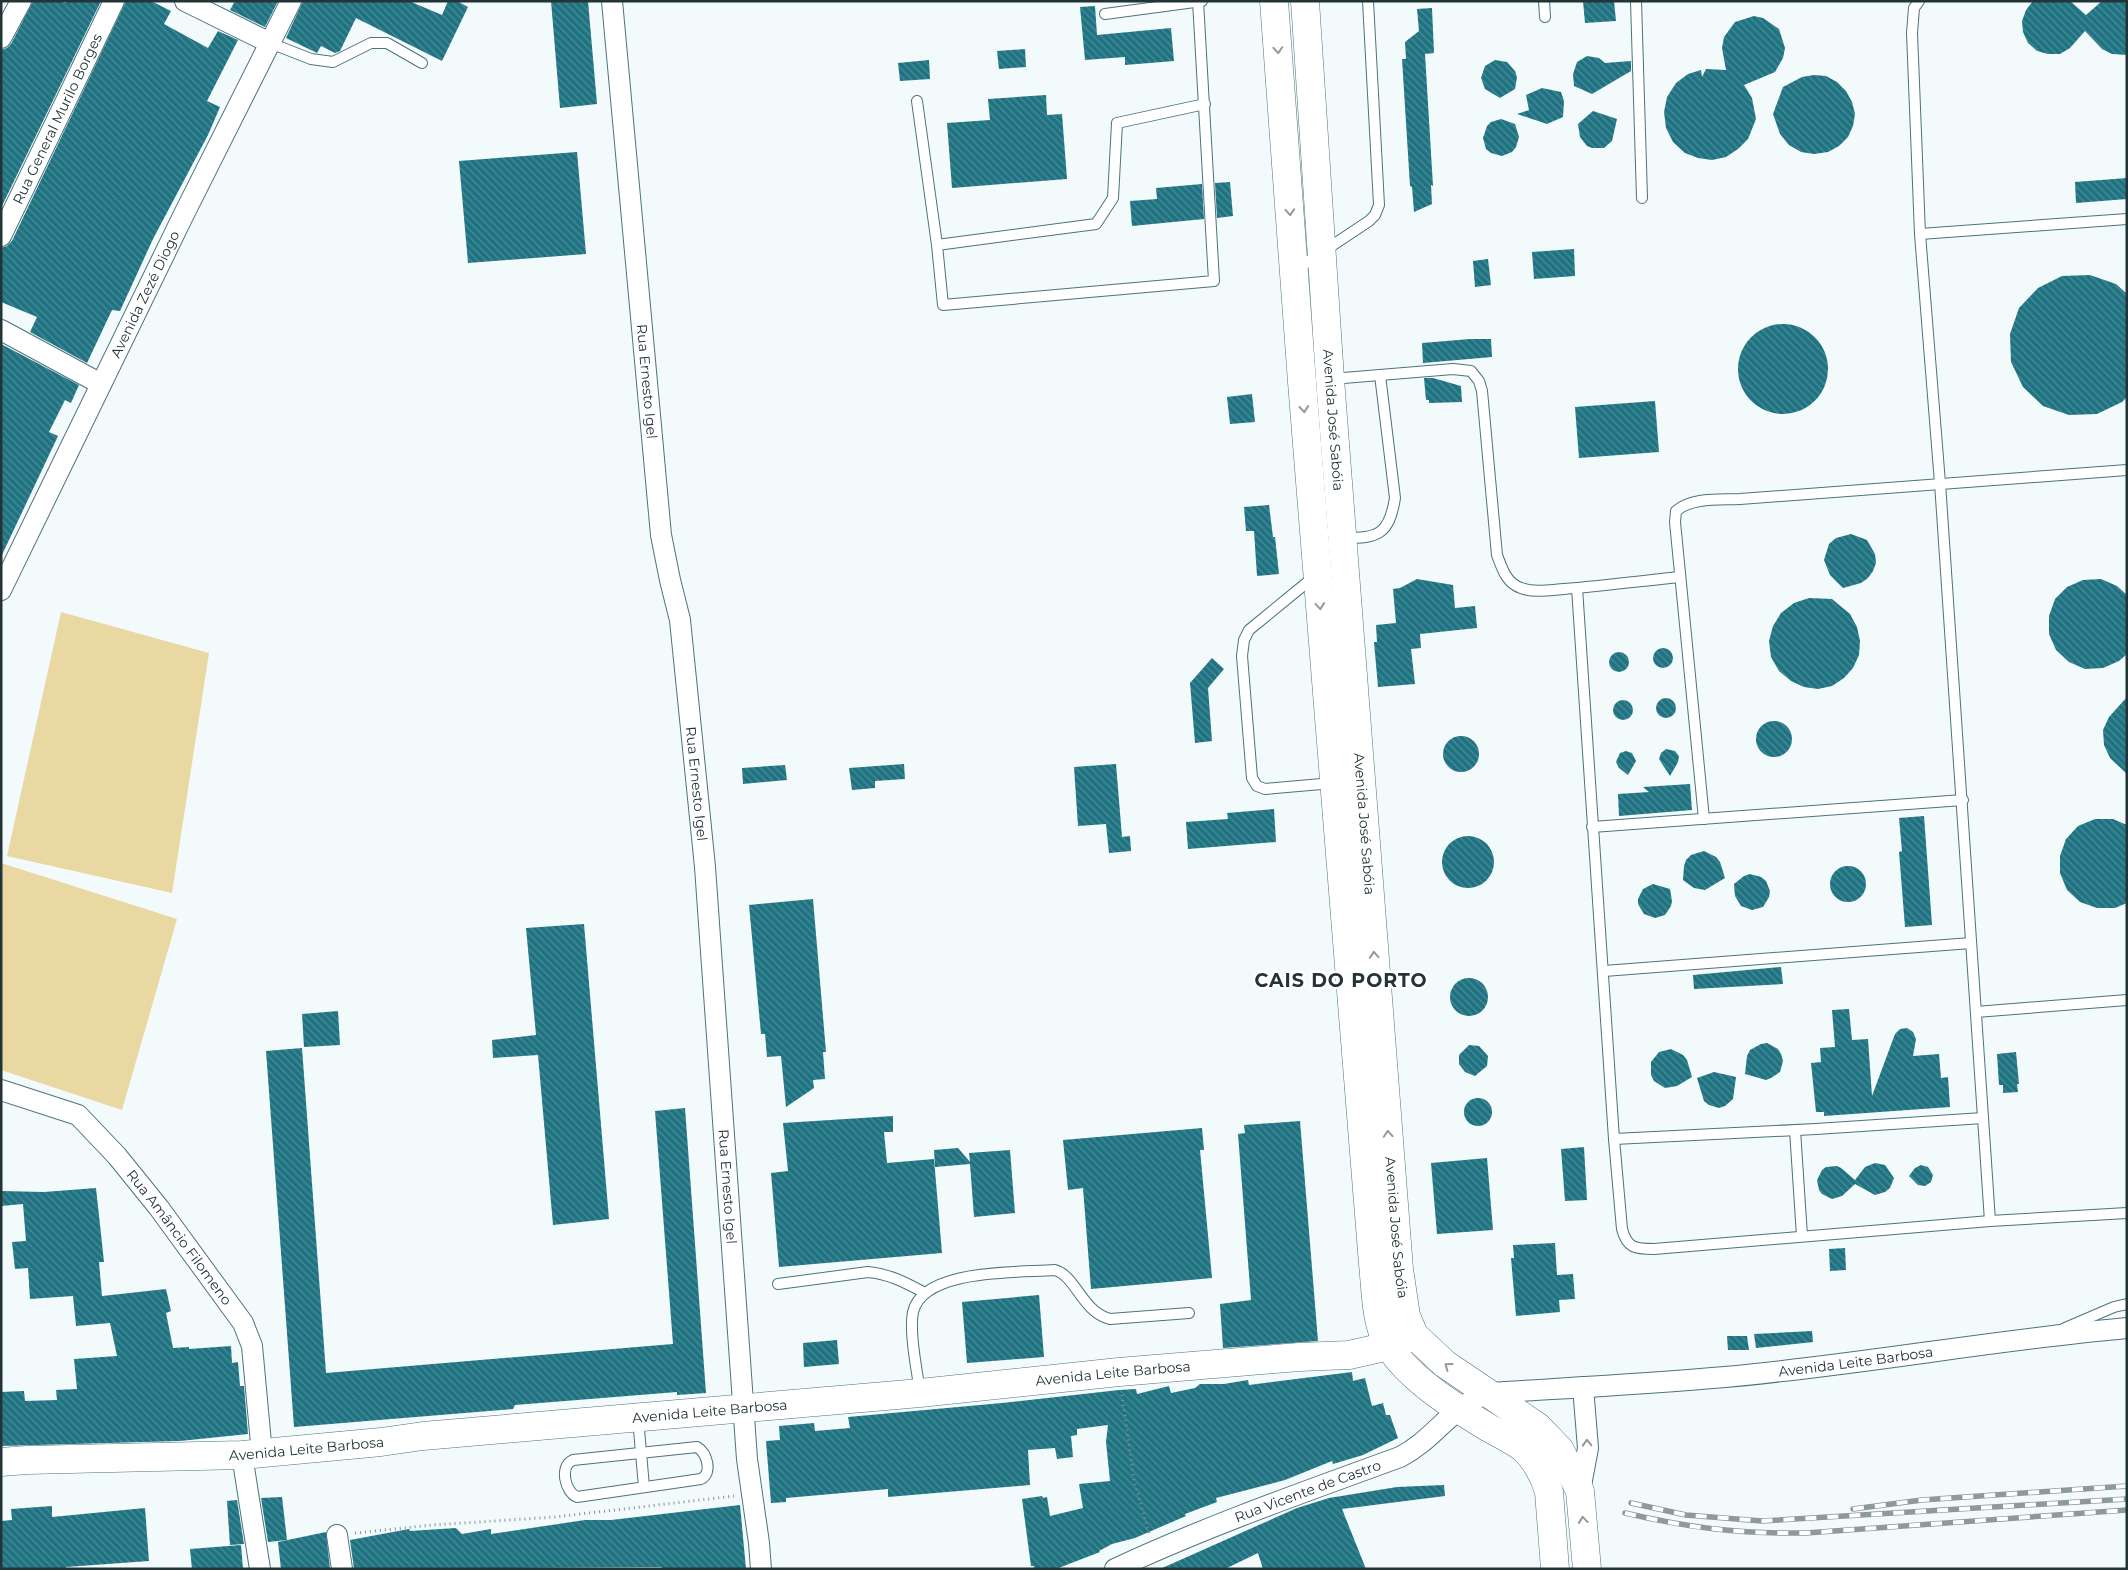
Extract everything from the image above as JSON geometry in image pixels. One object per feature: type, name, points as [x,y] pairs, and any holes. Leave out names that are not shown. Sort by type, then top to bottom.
[{"type":"main road","name":"Avenida José Sabóia","points":[[1274,1],[1294,271],[1316,381],[1342,538],[1398,1269],[1406,1316],[1414,1335],[1445,1364],[1538,1427],[1560,1450],[1580,1491],[1587,1569]]},
{"type":"main road","name":"Avenida José Sabóia","points":[[1305,1],[1321,251],[1316,381],[1317,574],[1373,1264],[1380,1322],[1389,1346],[1431,1390],[1458,1409],[1522,1448],[1546,1480],[1549,1492],[1555,1569]]},
{"type":"main road","name":"Avenida Leite Barbosa","points":[[1,1462],[252,1454],[638,1416],[920,1393],[1119,1372],[1299,1357],[1349,1355],[1389,1346],[1414,1335]]},
{"type":"street","points":[[1,38],[21,1]]},
{"type":"street","name":"Rua General Murilo Borges","points":[[1,236],[114,1]]},
{"type":"street","points":[[185,1],[270,43]]},
{"type":"street","name":"Avenida Zezé Diogo","points":[[1,590],[291,1]]},
{"type":"street","name":"Rua Ernesto Igel","points":[[612,1],[661,536],[680,620],[705,867],[744,1408],[761,1569]]},
{"type":"street","points":[[1,330],[101,384]]},
{"type":"street","name":"Rua Amâncio Filomeno","points":[[1,1090],[78,1115],[117,1156],[159,1208],[244,1323],[252,1346],[252,1454],[260,1569]]},
{"type":"street","name":"Avenida Leite Barbosa","points":[[1488,1393],[1745,1375],[1899,1357],[2050,1335],[2127,1328]]},
{"type":"street","points":[[1580,1491],[1588,1448],[1583,1387]]},
{"type":"street","name":"Rua Vicente de Castro","points":[[1115,1569],[1153,1551],[1400,1457],[1422,1444],[1471,1399],[1488,1393]]},
{"type":"street","points":[[337,1535],[342,1569]]},
{"type":"lane","points":[[1294,271],[1368,221],[1375,215],[1379,205],[1368,1]]},
{"type":"lane","points":[[1544,1],[1545,16]]},
{"type":"lane","points":[[1636,1],[1642,198]]},
{"type":"lane","points":[[1919,1],[1914,8],[1912,33],[1920,234],[1963,800],[1990,1221]]},
{"type":"lane","points":[[917,101],[937,246],[943,305],[1214,281],[1200,2],[1105,14]]},
{"type":"lane","points":[[270,43],[311,59],[333,62],[372,43],[387,43],[422,63]]},
{"type":"lane","points":[[937,246],[1096,224],[1113,198],[1117,123],[1205,104]]},
{"type":"lane","points":[[1920,234],[2127,219]]},
{"type":"lane","points":[[1316,381],[1453,369],[1471,371],[1479,381],[1482,391],[1497,555],[1504,572],[1511,582],[1521,589],[1537,591],[1577,588],[1680,577]]},
{"type":"lane","points":[[1342,538],[1369,538],[1378,535],[1387,526],[1392,516],[1395,498],[1380,375]]},
{"type":"lane","points":[[1704,819],[1675,522],[1676,511],[1688,503],[2127,470]]},
{"type":"lane","points":[[1317,574],[1249,630],[1244,640],[1242,656],[1252,778],[1258,786],[1265,790],[1334,783]]},
{"type":"lane","points":[[1577,588],[1614,1139],[1622,1229],[1625,1240],[1629,1244],[1642,1248],[1654,1248],[1990,1221],[2127,1213]]},
{"type":"lane","points":[[1592,828],[1963,800]]},
{"type":"lane","points":[[1604,971],[1971,943]]},
{"type":"lane","points":[[1976,1012],[2127,1000]]},
{"type":"lane","points":[[1614,1139],[1983,1118]]},
{"type":"lane","points":[[1795,1130],[1802,1236]]},
{"type":"lane","points":[[920,1393],[912,1324],[914,1312],[918,1302],[935,1286],[962,1277],[1055,1270],[1064,1275],[1094,1312],[1110,1319],[1189,1313]]},
{"type":"lane","points":[[778,1284],[868,1272],[894,1276],[926,1293]]},
{"type":"lane","points":[[2050,1335],[2114,1307],[2127,1304]]},
{"type":"lane","points":[[638,1416],[644,1487]]},
{"type":"lane","points":[[697,1447],[705,1455],[708,1472],[706,1477],[701,1479],[577,1498],[571,1495],[567,1488],[565,1468],[568,1462],[641,1453],[697,1447]]},
{"type":"path","points":[[1119,1372],[1134,1480],[1153,1551]]},
{"type":"path","points":[[337,1535],[433,1525],[555,1517],[752,1494]]},
{"type":"shaded area","points":[[61,612],[209,653],[172,893],[7,856]]},
{"type":"shaded area","points":[[1,863],[177,919],[122,1110],[1,1070]]},
{"type":"building","points":[[33,1],[59,1],[66,3],[67,1],[101,1],[1,208],[1,50],[11,44]]},
{"type":"building","points":[[126,1],[151,1],[171,11],[164,24],[208,48],[218,31],[238,40],[207,101],[220,107],[208,135],[153,239],[120,311],[112,310],[87,363],[30,332],[37,317],[1,302],[1,248],[7,246],[12,241]]},
{"type":"building","points":[[235,1],[278,1],[265,27],[230,10]]},
{"type":"building","points":[[303,1],[409,1],[442,15],[448,1],[457,1],[468,7],[442,61],[356,18],[340,51],[335,53],[321,46],[317,53],[286,38]]},
{"type":"building","points":[[551,1],[588,1],[597,104],[560,108]]},
{"type":"building","points":[[1583,1],[1614,1],[1616,21],[1585,23]]},
{"type":"building","points":[[2033,1],[2070,1],[2086,15],[2102,1],[2127,1],[2127,55],[2112,54],[2102,49],[2085,31],[2070,48],[2060,54],[2048,54],[2037,51],[2028,43],[2023,32],[2022,21],[2026,10]]},
{"type":"building","points":[[1095,6],[1097,35],[1171,28],[1174,61],[1125,65],[1125,57],[1085,60],[1080,7]]},
{"type":"building","points":[[1432,8],[1434,53],[1425,54],[1433,186],[1431,185],[1432,204],[1414,212],[1412,187],[1410,186],[1402,59],[1406,59],[1405,42],[1419,31],[1417,9]]},
{"type":"building","points":[[1754,16],[1763,18],[1779,29],[1785,48],[1783,58],[1775,72],[1744,85],[1752,98],[1756,119],[1748,139],[1726,157],[1712,160],[1698,158],[1685,153],[1673,142],[1666,128],[1664,112],[1667,97],[1676,83],[1688,74],[1701,70],[1702,77],[1706,69],[1726,70],[1722,48],[1724,37],[1735,22]]},
{"type":"building","points":[[1025,49],[1026,67],[999,69],[997,51]]},
{"type":"building","points":[[1587,56],[1599,58],[1605,63],[1631,61],[1631,71],[1592,94],[1574,86],[1573,74],[1577,62]]},
{"type":"building","points":[[929,60],[930,79],[900,81],[898,63]]},
{"type":"building","points":[[1495,60],[1507,62],[1515,71],[1517,77],[1515,89],[1500,98],[1485,89],[1481,78],[1485,66]]},
{"type":"building","points":[[1826,76],[1837,82],[1846,91],[1852,102],[1855,114],[1853,126],[1848,137],[1839,146],[1828,152],[1814,154],[1801,152],[1789,145],[1780,134],[1773,114],[1783,87],[1802,77]]},
{"type":"building","points":[[1542,88],[1561,92],[1564,101],[1563,117],[1547,124],[1517,114],[1529,110],[1526,95]]},
{"type":"building","points":[[1046,95],[1047,115],[1062,114],[1067,179],[952,188],[947,123],[990,120],[988,99]]},
{"type":"building","points":[[1593,111],[1617,119],[1612,141],[1604,148],[1587,146],[1580,137],[1578,124]]},
{"type":"building","points":[[1501,119],[1515,124],[1519,137],[1516,147],[1512,152],[1502,156],[1491,153],[1486,149],[1483,138],[1487,126],[1491,122]]},
{"type":"building","points":[[577,152],[586,254],[468,263],[459,161]]},
{"type":"building","points":[[2127,178],[2127,199],[2076,203],[2075,182]]},
{"type":"building","points":[[1230,182],[1233,216],[1217,218],[1215,183]]},
{"type":"building","points":[[1202,184],[1204,219],[1132,226],[1130,201],[1157,199],[1156,188]]},
{"type":"building","points":[[1574,249],[1575,276],[1534,279],[1532,252]]},
{"type":"building","points":[[1488,259],[1491,285],[1475,287],[1473,261]]},
{"type":"building","points":[[2090,275],[2116,284],[2127,294],[2127,397],[2122,402],[2097,414],[2069,415],[2043,406],[2023,387],[2011,362],[2010,334],[2019,308],[2038,288],[2062,276]]},
{"type":"building","points":[[1783,324],[1800,327],[1815,337],[1825,352],[1828,369],[1825,386],[1815,401],[1800,411],[1783,414],[1766,411],[1751,401],[1741,386],[1738,369],[1741,352],[1751,337],[1766,327]]},
{"type":"building","points":[[1491,339],[1492,357],[1423,363],[1422,343]]},
{"type":"building","points":[[1,344],[79,385],[71,403],[65,400],[49,432],[58,436],[1,557]]},
{"type":"building","points":[[1424,378],[1433,378],[1461,386],[1462,402],[1429,403],[1429,400],[1426,400]]},
{"type":"building","points":[[1252,394],[1255,422],[1230,424],[1227,397]]},
{"type":"building","points":[[1655,401],[1659,452],[1579,458],[1575,407]]},
{"type":"building","points":[[1269,505],[1279,574],[1257,576],[1254,531],[1246,531],[1244,507]]},
{"type":"building","points":[[1851,534],[1867,540],[1875,554],[1876,563],[1868,578],[1861,583],[1843,588],[1830,575],[1824,560],[1829,544],[1836,538]]},
{"type":"building","points":[[1417,579],[1453,585],[1455,608],[1475,606],[1477,628],[1420,634],[1421,648],[1411,649],[1415,684],[1378,687],[1374,642],[1377,642],[1376,625],[1396,623],[1393,589],[1400,588]]},
{"type":"building","points":[[2101,579],[2117,586],[2127,595],[2127,654],[2119,661],[2103,668],[2085,669],[2069,662],[2056,650],[2049,634],[2049,616],[2055,599],[2067,587],[2083,580]]},
{"type":"building","points":[[1809,598],[1832,599],[1850,614],[1857,627],[1860,641],[1859,655],[1853,668],[1844,678],[1832,686],[1818,689],[1804,687],[1791,681],[1779,671],[1771,657],[1769,641],[1773,626],[1781,613],[1794,603]]},
{"type":"building","points":[[1663,648],[1670,651],[1673,658],[1670,665],[1663,668],[1656,665],[1653,658],[1656,651]]},
{"type":"building","points":[[1619,652],[1626,655],[1629,662],[1626,669],[1619,672],[1612,669],[1609,662],[1612,655]]},
{"type":"building","points":[[1212,658],[1224,669],[1208,688],[1212,741],[1195,743],[1190,683]]},
{"type":"building","points":[[2127,697],[2127,774],[2110,758],[2104,745],[2103,730],[2109,717]]},
{"type":"building","points":[[1666,698],[1673,701],[1676,708],[1673,715],[1666,718],[1659,715],[1656,708],[1659,701]]},
{"type":"building","points":[[1623,700],[1630,703],[1633,710],[1630,717],[1623,720],[1616,717],[1613,710],[1616,703]]},
{"type":"building","points":[[1774,721],[1786,727],[1792,739],[1786,751],[1774,757],[1762,751],[1756,739],[1762,727]]},
{"type":"building","points":[[1461,736],[1468,737],[1474,741],[1478,747],[1478,761],[1474,767],[1468,771],[1461,772],[1454,771],[1448,767],[1444,761],[1443,754],[1444,747],[1448,741],[1454,737]]},
{"type":"building","points":[[1666,749],[1675,751],[1679,756],[1678,762],[1670,776],[1659,759],[1661,753]]},
{"type":"building","points":[[1626,751],[1632,753],[1636,761],[1628,775],[1619,768],[1616,762],[1620,753]]},
{"type":"building","points":[[904,764],[905,779],[875,781],[875,788],[852,790],[849,768]]},
{"type":"building","points":[[1116,764],[1122,837],[1130,836],[1131,851],[1109,853],[1106,824],[1078,826],[1074,767]]},
{"type":"building","points":[[785,765],[787,780],[743,784],[742,768]]},
{"type":"building","points":[[1690,784],[1692,810],[1619,816],[1618,794],[1649,792],[1643,787]]},
{"type":"building","points":[[1274,809],[1276,842],[1188,849],[1186,822],[1228,819],[1227,813]]},
{"type":"building","points":[[1924,816],[1932,925],[1905,927],[1899,852],[1902,851],[1899,818]]},
{"type":"building","points":[[2095,819],[2113,819],[2127,825],[2127,903],[2115,908],[2097,908],[2080,902],[2067,890],[2060,873],[2060,856],[2066,839],[2078,826]]},
{"type":"building","points":[[1468,836],[1478,838],[1486,844],[1492,852],[1494,862],[1492,872],[1486,880],[1478,886],[1468,888],[1458,886],[1450,880],[1444,872],[1442,862],[1444,852],[1450,844],[1458,838]]},
{"type":"building","points":[[1704,851],[1716,857],[1720,862],[1725,878],[1705,890],[1694,888],[1683,880],[1686,860],[1691,855]]},
{"type":"building","points":[[1848,866],[1860,872],[1866,884],[1860,896],[1848,902],[1836,896],[1830,884],[1836,872]]},
{"type":"building","points":[[1750,874],[1761,877],[1766,881],[1770,891],[1763,907],[1752,910],[1741,906],[1735,896],[1734,884]]},
{"type":"building","points":[[1653,884],[1670,889],[1672,901],[1665,915],[1655,918],[1644,914],[1638,904],[1638,899],[1643,889]]},
{"type":"building","points":[[813,899],[826,1052],[823,1052],[825,1079],[813,1080],[814,1088],[786,1107],[781,1056],[767,1057],[765,1034],[761,1034],[749,905]]},
{"type":"building","points":[[584,924],[609,1219],[553,1225],[538,1055],[493,1058],[492,1040],[536,1035],[526,928]]},
{"type":"building","points":[[1781,967],[1783,984],[1694,989],[1693,975]]},
{"type":"building","points":[[1469,978],[1482,984],[1488,997],[1482,1010],[1469,1016],[1456,1010],[1450,997],[1456,984]]},
{"type":"building","points":[[1849,1009],[1852,1040],[1868,1039],[1872,1096],[1895,1034],[1900,1029],[1907,1028],[1913,1032],[1916,1039],[1913,1056],[1939,1054],[1941,1078],[1948,1077],[1950,1107],[1824,1116],[1824,1112],[1816,1112],[1811,1063],[1821,1062],[1820,1048],[1835,1047],[1832,1010]]},
{"type":"building","points":[[338,1011],[340,1045],[304,1047],[302,1014]]},
{"type":"building","points":[[1767,1043],[1778,1049],[1781,1054],[1783,1061],[1780,1072],[1766,1080],[1745,1074],[1747,1056],[1750,1050]]},
{"type":"building","points":[[1469,1045],[1479,1046],[1488,1056],[1487,1066],[1475,1076],[1465,1072],[1459,1064],[1459,1055]]},
{"type":"building","points":[[302,1048],[326,1373],[673,1344],[655,1111],[685,1108],[706,1393],[677,1395],[677,1392],[515,1405],[513,1409],[294,1427],[266,1051]]},
{"type":"building","points":[[1671,1049],[1683,1055],[1687,1060],[1692,1077],[1677,1086],[1665,1088],[1654,1081],[1651,1075],[1651,1062],[1659,1052]]},
{"type":"building","points":[[2016,1052],[2018,1092],[2003,1093],[2003,1085],[1999,1085],[1997,1054]]},
{"type":"building","points":[[1714,1072],[1736,1077],[1733,1099],[1725,1106],[1719,1108],[1709,1105],[1704,1101],[1697,1078]]},
{"type":"building","points":[[1478,1098],[1488,1102],[1492,1112],[1488,1122],[1478,1126],[1468,1122],[1464,1112],[1468,1102]]},
{"type":"building","points":[[893,1116],[893,1132],[884,1132],[887,1163],[934,1159],[942,1253],[779,1267],[771,1173],[788,1171],[783,1123]]},
{"type":"building","points":[[1300,1121],[1318,1341],[1223,1348],[1220,1304],[1251,1300],[1238,1134],[1245,1133],[1244,1125]]},
{"type":"building","points":[[1202,1128],[1204,1150],[1200,1150],[1212,1278],[1091,1289],[1083,1188],[1068,1190],[1063,1140]]},
{"type":"building","points":[[1584,1147],[1587,1200],[1565,1201],[1561,1149]]},
{"type":"building","points":[[958,1148],[970,1162],[969,1153],[1010,1150],[1015,1213],[974,1217],[970,1164],[935,1167],[934,1150]]},
{"type":"building","points":[[1487,1158],[1493,1230],[1437,1234],[1431,1163]]},
{"type":"building","points":[[1875,1163],[1885,1165],[1894,1178],[1890,1188],[1885,1192],[1875,1195],[1855,1184],[1842,1196],[1832,1199],[1822,1194],[1819,1190],[1817,1180],[1822,1170],[1826,1167],[1837,1166],[1855,1180],[1865,1167]]},
{"type":"building","points":[[1921,1165],[1928,1167],[1933,1175],[1931,1182],[1925,1186],[1918,1185],[1909,1176],[1915,1168]]},
{"type":"building","points":[[96,1188],[104,1262],[99,1262],[102,1296],[166,1289],[171,1311],[166,1313],[173,1348],[189,1347],[189,1349],[231,1346],[232,1363],[238,1362],[240,1386],[244,1386],[248,1434],[180,1441],[1,1446],[1,1392],[24,1391],[25,1401],[57,1400],[56,1390],[77,1389],[74,1359],[117,1356],[110,1323],[76,1326],[73,1296],[30,1299],[28,1268],[15,1269],[12,1242],[26,1241],[23,1204],[1,1206],[1,1191],[44,1192]]},
{"type":"building","points":[[1555,1243],[1557,1275],[1573,1274],[1575,1299],[1559,1300],[1560,1312],[1516,1316],[1511,1258],[1514,1258],[1513,1245]]},
{"type":"building","points":[[1845,1248],[1846,1270],[1830,1271],[1829,1249]]},
{"type":"building","points":[[1039,1295],[1044,1357],[967,1363],[962,1302]]},
{"type":"building","points":[[1812,1331],[1813,1342],[1756,1348],[1754,1334]]},
{"type":"building","points":[[1727,1336],[1747,1336],[1749,1350],[1728,1350]]},
{"type":"building","points":[[837,1340],[839,1364],[804,1367],[803,1343]]},
{"type":"building","points":[[1352,1372],[1353,1381],[1365,1378],[1372,1406],[1383,1403],[1386,1415],[1390,1415],[1398,1438],[1363,1455],[1333,1464],[1332,1461],[1285,1480],[1216,1498],[1217,1502],[1185,1514],[1186,1516],[1135,1538],[1112,1544],[1100,1552],[1056,1569],[1034,1569],[1034,1566],[1031,1566],[1022,1499],[1047,1497],[1050,1516],[1083,1508],[1079,1484],[1110,1481],[1106,1442],[1108,1425],[1077,1429],[1077,1435],[1071,1436],[1073,1457],[1057,1459],[1055,1448],[1028,1450],[1030,1485],[888,1497],[888,1489],[786,1498],[786,1502],[771,1503],[766,1441],[780,1440],[779,1426],[814,1423],[815,1431],[850,1428],[848,1417],[1119,1390],[1136,1389],[1137,1394],[1169,1386],[1171,1393],[1195,1388],[1200,1384],[1224,1384],[1248,1380],[1249,1385]]},
{"type":"building","points":[[1444,1485],[1445,1496],[1342,1509],[1366,1569],[1263,1569],[1258,1553],[1225,1569],[1160,1569],[1297,1508],[1329,1498],[1397,1487]]},
{"type":"building","points":[[282,1497],[287,1540],[268,1542],[261,1498]]},
{"type":"building","points":[[237,1500],[244,1544],[230,1545],[227,1501]]},
{"type":"building","points":[[740,1505],[746,1569],[662,1569],[662,1567],[354,1569],[350,1540],[409,1529],[410,1531],[456,1528],[462,1534],[491,1529],[491,1534],[585,1520],[611,1520]]},
{"type":"building","points":[[52,1506],[52,1517],[145,1508],[149,1561],[66,1567],[66,1569],[1,1569],[1,1521],[12,1520],[11,1509]]},
{"type":"building","points":[[326,1532],[330,1569],[281,1569],[278,1542]]},
{"type":"building","points":[[241,1545],[243,1569],[192,1569],[190,1549]]},
{"type":"railway","points":[[1853,1509],[1922,1500],[2127,1486]]},
{"type":"railway","points":[[1631,1503],[1686,1515],[1762,1521],[2127,1499]]},
{"type":"railway","points":[[1625,1513],[1671,1523],[1715,1529],[1806,1533],[2127,1510]]},
{"type":"district","name":"CAIS DO PORTO","points":[[1341,980]]}]
